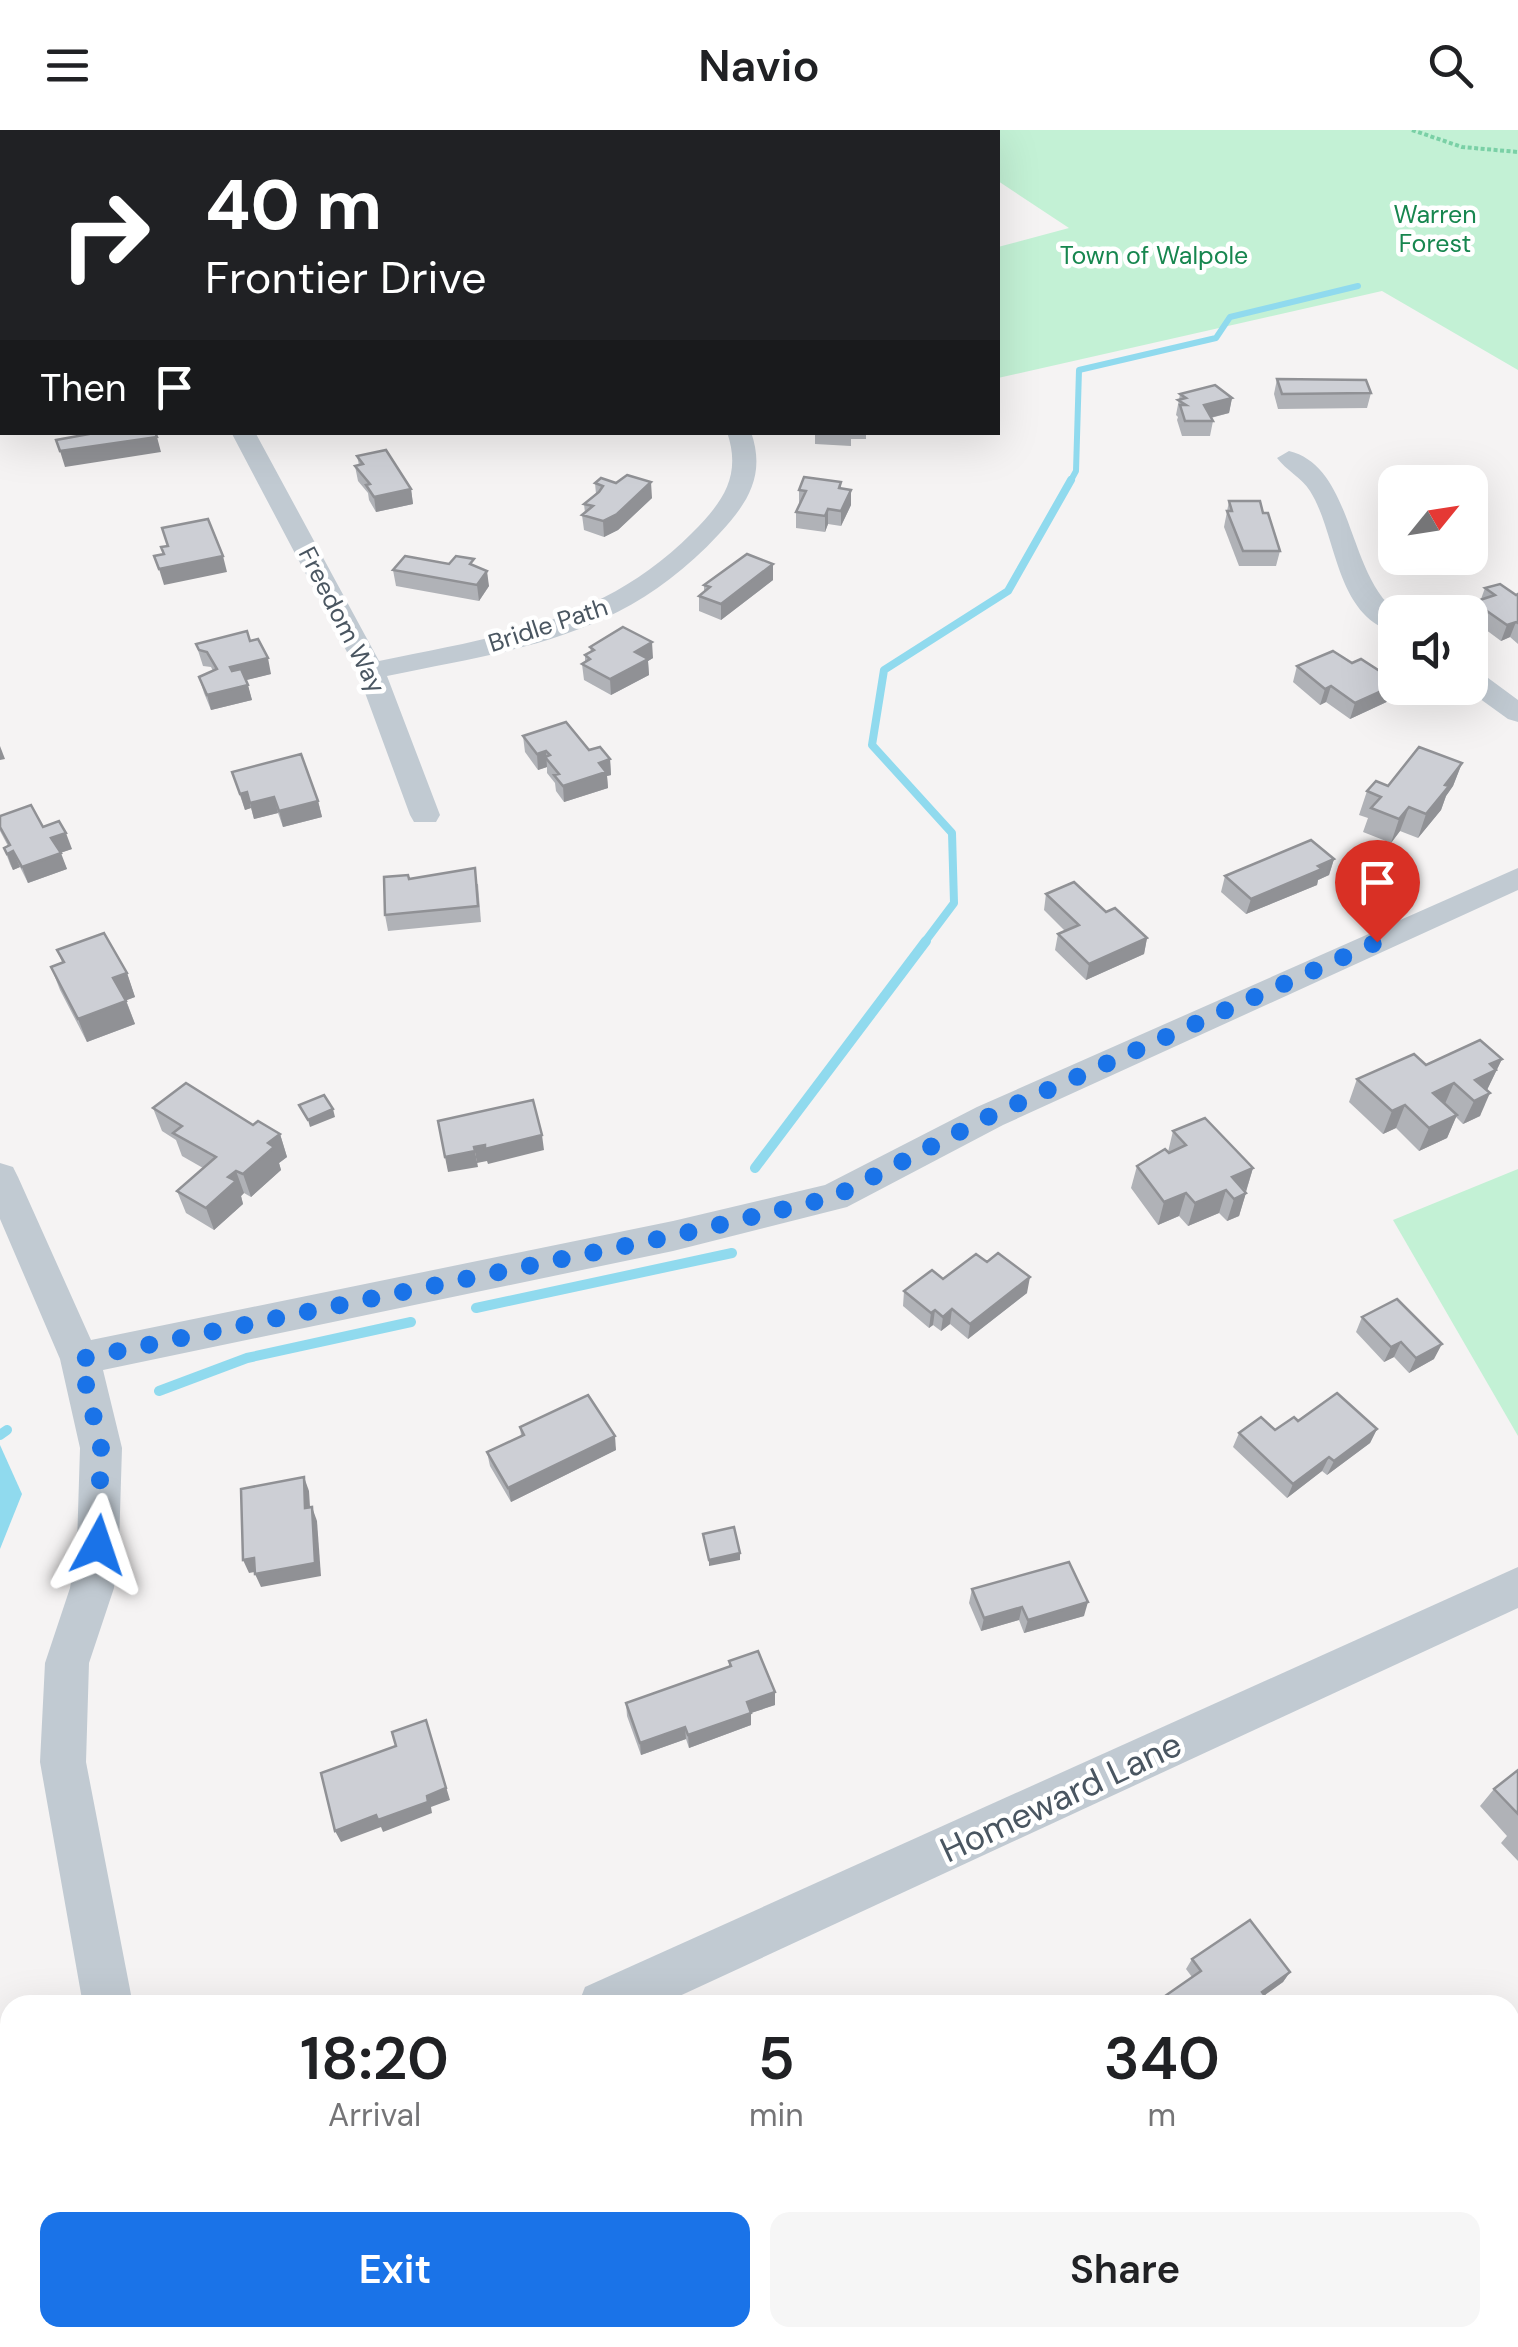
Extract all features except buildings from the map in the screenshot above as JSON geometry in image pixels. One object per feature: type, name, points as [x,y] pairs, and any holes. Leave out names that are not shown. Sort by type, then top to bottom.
[{"type":"street","name":"Freedom Way","points":[[245,435],[371,671],[425,815]]},
{"type":"street","name":"Bridle Path","points":[[371,671],[533,634],[636,594],[696,544],[724,513],[747,478],[749,455],[739,435]]},
{"type":"street","points":[[1289,458],[1321,488],[1358,584],[1378,611]]},
{"type":"street","points":[[1488,691],[1518,713]]},
{"type":"street","points":[[80,1359],[673,1236],[834,1197],[990,1116],[1518,878]]},
{"type":"street","points":[[0,1176],[80,1359],[99,1434],[102,1495],[92,1588],[67,1662],[64,1762],[106,1995]]},
{"type":"street","name":"Homeward Lane","points":[[626,1995],[1518,1587]]},
{"type":"path","points":[[1412,130],[1467,148],[1518,152]]},
{"type":"green space","name":"Town of Walpole","points":[[1000,130],[1518,130],[1518,370],[1382,291],[1000,378],[1000,246],[1069,228],[1000,182]]},
{"type":"green space","points":[[1518,1169],[1518,1436],[1393,1220]]},
{"type":"water","points":[[0,1445],[22,1494],[0,1549]]},
{"type":"waterway","points":[[1070,482],[1076,471],[1079,370],[1216,338],[1230,317],[1358,286]]},
{"type":"waterway","points":[[924,943],[954,903],[952,833],[872,745],[884,670],[1008,591],[1071,480]]},
{"type":"waterway","points":[[755,1168],[926,941]]},
{"type":"waterway","points":[[476,1308],[732,1253]]},
{"type":"waterway","points":[[159,1391],[247,1358],[411,1322]]},
{"type":"waterway","points":[[0,1435],[7,1430]]},
{"type":"route","points":[[98,1545],[101,1448],[80,1359],[673,1236],[834,1197],[990,1116],[1377,942]]},
{"type":"park label","name":"Warren Forest","points":[[1435,228]]}]
